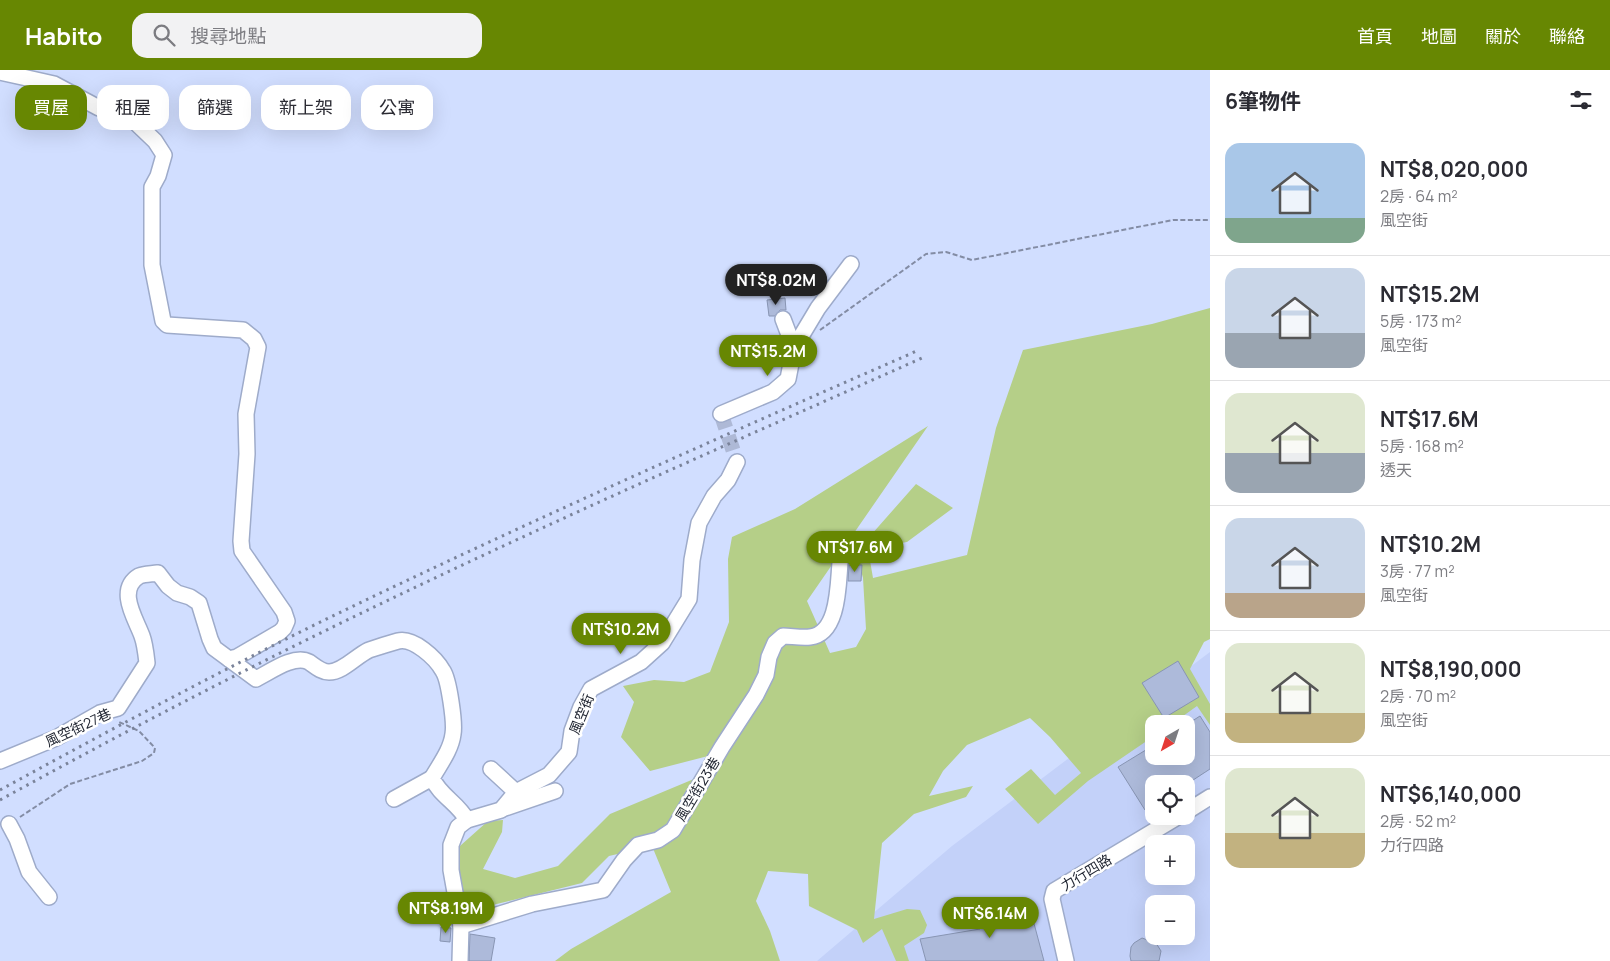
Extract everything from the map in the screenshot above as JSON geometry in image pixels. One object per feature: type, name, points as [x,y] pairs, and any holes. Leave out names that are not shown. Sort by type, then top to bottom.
[{"type":"street","points":[[0,72],[54,84],[99,108],[132,118],[155,141],[164,155],[158,176],[152,187],[152,265],[163,321],[167,325],[243,330],[254,339],[258,347],[246,414],[247,454],[241,541],[242,551],[284,612],[287,621],[280,632],[236,657],[228,659]]},
{"type":"street","points":[[722,414],[772,392],[788,380],[794,348],[818,308],[851,264]]},
{"type":"street","points":[[783,319],[794,348]]},
{"type":"street","name":"風空街","points":[[501,810],[516,792],[549,775],[568,752],[572,731],[581,706],[591,689],[641,662],[662,643],[689,599],[692,560],[699,523],[714,496],[728,480],[737,462]]},
{"type":"street","name":"風空街23巷","points":[[461,926],[532,904],[603,890],[624,860],[638,845],[658,840],[673,830],[722,747],[756,695],[766,675],[769,657],[776,643],[783,636],[812,637],[824,629],[834,615],[837,605],[840,563]]},
{"type":"street","name":"風空街27巷","points":[[0,761],[56,738],[104,712],[118,708],[148,663],[143,638],[131,613],[128,592],[133,582],[140,576],[158,573],[168,586],[177,593],[190,597],[199,603],[214,648],[256,679],[290,662],[300,660],[307,661],[320,670],[329,672],[341,668],[368,650],[399,641],[411,643],[432,657],[444,672],[453,712],[454,732],[451,744],[432,778]]},
{"type":"street","points":[[491,770],[516,792]]},
{"type":"street","points":[[394,799],[432,778],[439,792],[456,805],[467,820]]},
{"type":"street","points":[[460,961],[461,926],[451,870],[451,845],[458,827],[467,820],[555,791]]},
{"type":"street","points":[[1195,806],[1210,797]]},
{"type":"street","points":[[9,824],[17,839],[28,872],[49,897]]},
{"type":"street","name":"力行四路","points":[[1066,961],[1052,899],[1054,891],[1164,825]]},
{"type":"path","points":[[819,331],[926,254],[946,252],[972,260],[1173,220],[1210,220]]},
{"type":"path","points":[[9,824],[70,784],[142,761],[154,753],[155,748],[139,731],[104,712]]},
{"type":"shaded area","points":[[1210,652],[1210,961],[817,961],[952,846]]},
{"type":"green space","points":[[1210,308],[1210,639],[1204,642],[1190,669],[1210,704],[1210,725],[1197,706],[1184,715],[1145,715],[1145,742],[1088,781],[1038,824],[1005,789],[1031,769],[1055,795],[1081,773],[1050,737],[1030,718],[967,745],[943,771],[929,796],[973,786],[966,797],[914,814],[882,843],[874,919],[907,909],[920,910],[927,925],[924,933],[904,946],[909,961],[896,961],[882,929],[863,943],[857,930],[809,906],[808,874],[768,871],[756,901],[770,931],[780,961],[555,961],[571,949],[671,892],[652,846],[609,856],[582,883],[468,911],[451,854],[488,821],[503,820],[502,832],[483,869],[515,878],[558,866],[610,814],[713,771],[712,755],[650,771],[621,737],[634,702],[623,686],[654,680],[684,682],[710,672],[729,622],[728,559],[732,537],[795,509],[928,426],[807,601],[830,653],[856,647],[866,629],[863,578],[856,552],[916,484],[953,508],[907,542],[868,549],[873,578],[967,555],[996,428],[1023,350],[1152,324]]},
{"type":"building","points":[[785,298],[786,310],[780,310],[775,316],[769,316],[767,300]]},
{"type":"building","points":[[849,565],[862,565],[861,581],[848,581]]},
{"type":"building","points":[[1178,661],[1199,697],[1169,715],[1162,715],[1142,683]]},
{"type":"building","points":[[1200,716],[1210,732],[1210,769],[1195,779],[1195,775],[1145,775],[1145,810],[1118,767],[1145,750],[1145,765],[1195,765],[1195,719]]},
{"type":"building","points":[[1028,901],[1044,961],[926,961],[920,939],[980,929],[977,916]]},
{"type":"building","points":[[441,927],[451,928],[450,942],[440,941]]},
{"type":"building","points":[[470,934],[495,938],[491,961],[469,961]]},
{"type":"building","points":[[1142,938],[1145,939],[1145,945],[1157,945],[1161,951],[1159,961],[1131,961],[1131,947]]},
{"type":"tunnel","points":[[721,414],[737,462]]},
{"type":"railway","points":[[0,790],[275,644],[368,599],[711,441],[919,350]]},
{"type":"railway","points":[[0,800],[184,702],[438,576],[714,450],[922,358]]}]
